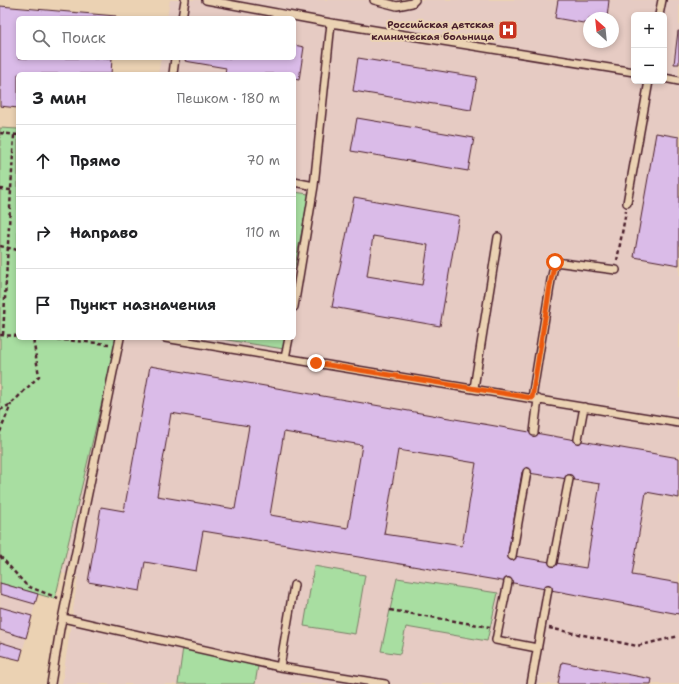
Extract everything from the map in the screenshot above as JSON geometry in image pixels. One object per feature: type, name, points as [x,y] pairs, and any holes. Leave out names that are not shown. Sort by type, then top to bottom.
[{"type":"lane","points":[[182,16],[185,0]]},
{"type":"lane","points":[[206,0],[238,3],[331,23],[631,72]]},
{"type":"lane","points":[[374,0],[397,6],[412,3],[415,0]]},
{"type":"lane","points":[[660,12],[662,0]]},
{"type":"lane","points":[[296,294],[314,186],[331,23]]},
{"type":"lane","points":[[172,72],[175,60]]},
{"type":"lane","points":[[667,79],[679,81]]},
{"type":"lane","points":[[627,203],[648,84]]},
{"type":"lane","points":[[296,182],[314,186]]},
{"type":"lane","points":[[474,388],[498,237]]},
{"type":"lane","points":[[534,432],[535,398],[551,280],[555,262],[616,270]]},
{"type":"lane","points":[[51,684],[66,601],[119,340]]},
{"type":"lane","points":[[177,340],[679,423]]},
{"type":"lane","points":[[285,358],[289,340]]},
{"type":"lane","points":[[578,439],[584,407]]},
{"type":"lane","points":[[512,556],[527,472]]},
{"type":"lane","points":[[553,562],[569,479]]},
{"type":"lane","points":[[508,582],[496,640],[537,648]]},
{"type":"lane","points":[[280,667],[294,585]]},
{"type":"lane","points":[[531,684],[548,589]]},
{"type":"lane","points":[[63,618],[280,667],[385,684]]},
{"type":"path","points":[[0,134],[14,135],[8,247],[1,335],[16,336]]},
{"type":"path","points":[[0,189],[11,190]]},
{"type":"path","points":[[616,270],[627,203]]},
{"type":"path","points":[[0,246],[16,249]]},
{"type":"path","points":[[0,432],[12,404],[38,376],[33,340]]},
{"type":"path","points":[[62,340],[117,346]]},
{"type":"path","points":[[0,410],[12,404]]},
{"type":"path","points":[[0,556],[27,586],[66,601]]},
{"type":"path","points":[[390,610],[498,628]]},
{"type":"path","points":[[541,626],[637,646],[679,636]]},
{"type":"shaded area","points":[[170,0],[679,0],[679,684],[62,684],[78,577],[62,573],[117,340],[228,340],[284,349],[286,340],[296,340],[296,261],[309,195],[296,192],[296,72],[158,72],[161,60],[296,60],[296,16],[167,16]]},
{"type":"shaded area","points":[[0,583],[38,594],[20,660],[0,655]]},
{"type":"green space","points":[[0,128],[16,129],[16,340],[117,340],[55,599],[0,583]]},
{"type":"green space","points":[[296,192],[309,194],[296,261]]},
{"type":"green space","points":[[228,340],[286,340],[284,349]]},
{"type":"green space","points":[[314,566],[365,575],[355,634],[304,626]]},
{"type":"green space","points":[[397,578],[498,593],[487,641],[406,627],[400,654],[381,651]]},
{"type":"green space","points":[[183,647],[259,660],[255,684],[178,684]]},
{"type":"building","points":[[558,0],[609,0],[608,12],[583,12],[583,23],[555,18]]},
{"type":"building","points":[[0,6],[116,16],[16,16],[16,60],[112,60],[111,72],[16,72],[16,108],[0,106]]},
{"type":"building","points":[[678,31],[679,64],[674,64]]},
{"type":"building","points":[[296,45],[304,47],[299,80],[296,79],[296,72],[225,72],[226,68],[185,61],[296,60]]},
{"type":"building","points":[[358,58],[477,77],[471,110],[353,91]]},
{"type":"building","points":[[357,118],[474,138],[468,171],[351,151]]},
{"type":"building","points":[[656,133],[679,137],[679,265],[634,257]]},
{"type":"building","points":[[354,197],[459,216],[440,326],[332,307]],"holes":[[[373,236],[428,245],[422,285],[367,276]]]},
{"type":"building","points":[[150,366],[679,458],[679,498],[646,492],[632,575],[679,583],[679,614],[508,582],[203,531],[196,571],[145,562],[140,591],[88,582],[101,507],[124,511]],"holes":[[[171,413],[249,426],[235,509],[157,496]],[[284,432],[362,445],[348,528],[270,515]],[[398,450],[476,463],[462,546],[384,534]],[[522,472],[600,484],[586,568],[508,555]]]},
{"type":"building","points":[[0,583],[38,594],[35,604],[0,594]]},
{"type":"building","points":[[0,607],[32,616],[26,638],[0,630]]},
{"type":"building","points":[[0,642],[23,649],[20,660],[0,655]]},
{"type":"building","points":[[562,662],[652,679],[651,684],[558,684]]},
{"type":"place","name":"Российская детская клиническая больница","points":[[508,30]]},
{"type":"route","points":[[316,363],[532,398],[555,262]]}]
